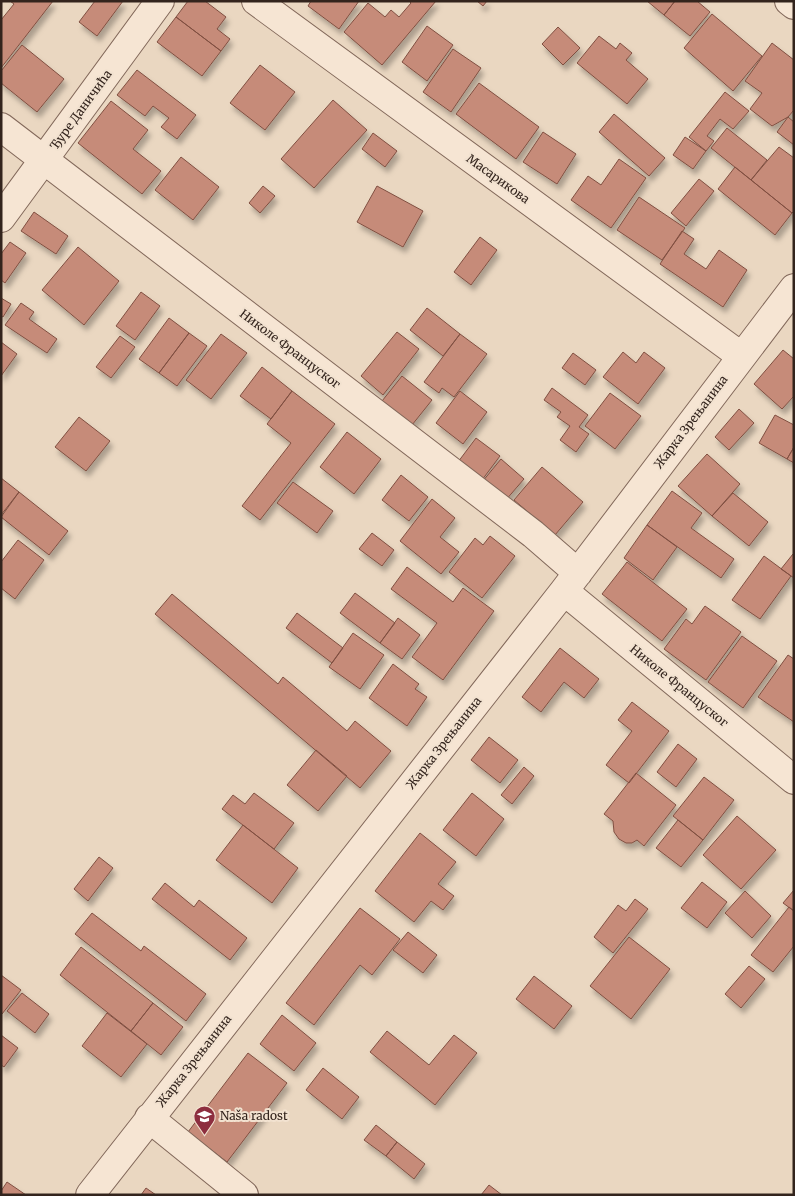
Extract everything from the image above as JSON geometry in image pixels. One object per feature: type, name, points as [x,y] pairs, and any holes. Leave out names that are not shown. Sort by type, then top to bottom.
[{"type":"street","name":"Ђуре Даничића","points":[[1,218],[160,1]]},
{"type":"street","name":"Масарикова","points":[[256,1],[741,356]]},
{"type":"street","points":[[789,1],[794,5]]},
{"type":"street","name":"Николе Француског","points":[[1,127],[533,534],[571,582],[794,780]]},
{"type":"street","name":"Жарка Зрењанина","points":[[90,1195],[571,582],[794,288]]},
{"type":"street","points":[[149,1118],[244,1195]]},
{"type":"building","points":[[10,1],[53,1],[1,68],[1,20],[14,4]]},
{"type":"building","points":[[95,1],[123,1],[97,36],[79,22]]},
{"type":"building","points":[[188,1],[205,1],[226,17],[217,29],[230,39],[221,51],[176,17]]},
{"type":"building","points":[[311,1],[359,1],[339,29],[308,6]]},
{"type":"building","points":[[409,1],[436,1],[382,65],[344,32],[368,3],[385,17],[391,10],[399,17],[411,3]]},
{"type":"building","points":[[477,1],[487,1],[483,6]]},
{"type":"building","points":[[647,1],[675,1],[664,15]]},
{"type":"building","points":[[675,1],[697,1],[710,12],[690,36],[664,15]]},
{"type":"building","points":[[712,14],[762,56],[733,91],[684,48]]},
{"type":"building","points":[[176,17],[221,51],[202,76],[157,42]]},
{"type":"building","points":[[427,26],[453,45],[427,81],[402,62]]},
{"type":"building","points":[[558,27],[580,48],[563,65],[542,44]]},
{"type":"building","points":[[599,36],[616,49],[620,43],[632,53],[626,60],[648,79],[627,104],[577,63]]},
{"type":"building","points":[[772,43],[794,60],[794,110],[788,117],[772,126],[750,109],[762,93],[745,81]]},
{"type":"building","points":[[22,45],[64,79],[37,112],[1,83],[1,71]]},
{"type":"building","points":[[453,49],[481,68],[451,112],[423,92]]},
{"type":"building","points":[[260,65],[295,92],[265,130],[230,103]]},
{"type":"building","points":[[137,70],[196,115],[177,139],[161,127],[169,118],[153,106],[145,116],[117,95]]},
{"type":"building","points":[[479,83],[539,127],[516,159],[456,114]]},
{"type":"building","points":[[725,92],[749,111],[733,129],[720,119],[707,136],[714,141],[706,151],[689,137]]},
{"type":"building","points":[[333,100],[367,130],[314,188],[281,159]]},
{"type":"building","points":[[111,101],[148,130],[133,149],[161,171],[142,194],[78,143]]},
{"type":"building","points":[[614,114],[665,158],[649,176],[599,132]]},
{"type":"building","points":[[788,117],[794,122],[794,145],[777,132]]},
{"type":"building","points":[[727,128],[767,160],[751,180],[711,148]]},
{"type":"building","points":[[543,132],[576,154],[557,184],[523,162]]},
{"type":"building","points":[[373,133],[397,151],[385,167],[362,149]]},
{"type":"building","points":[[685,137],[706,151],[693,169],[673,155]]},
{"type":"building","points":[[779,147],[794,158],[794,211],[792,213],[751,180]]},
{"type":"building","points":[[181,157],[219,187],[193,220],[155,190]]},
{"type":"building","points":[[619,159],[646,178],[611,228],[571,200],[588,176],[601,185]]},
{"type":"building","points":[[735,167],[792,213],[775,235],[718,189]]},
{"type":"building","points":[[699,179],[714,191],[686,226],[671,213]]},
{"type":"building","points":[[263,186],[275,196],[260,213],[249,203]]},
{"type":"building","points":[[377,186],[423,211],[403,247],[357,222]]},
{"type":"building","points":[[639,197],[685,228],[662,260],[617,230]]},
{"type":"building","points":[[34,212],[68,236],[56,254],[21,231]]},
{"type":"building","points":[[682,231],[694,239],[684,254],[706,269],[719,250],[747,270],[723,307],[660,264]]},
{"type":"building","points":[[480,237],[497,250],[471,285],[454,272]]},
{"type":"building","points":[[10,242],[26,253],[5,283],[1,280],[1,254]]},
{"type":"building","points":[[78,247],[119,281],[84,325],[42,290]]},
{"type":"building","points":[[141,292],[160,306],[135,340],[116,326]]},
{"type":"building","points":[[1,298],[11,304],[3,317],[1,316]]},
{"type":"building","points":[[21,303],[34,312],[29,319],[57,339],[47,353],[5,325]]},
{"type":"building","points":[[427,308],[460,334],[443,356],[410,330]]},
{"type":"building","points":[[169,318],[189,333],[159,373],[139,359]]},
{"type":"building","points":[[397,332],[419,349],[383,395],[361,376]]},
{"type":"building","points":[[189,333],[207,346],[177,386],[159,373]]},
{"type":"building","points":[[221,334],[247,353],[211,399],[186,380]]},
{"type":"building","points":[[460,334],[487,354],[454,397],[442,388],[439,393],[424,382]]},
{"type":"building","points":[[120,336],[135,347],[111,378],[96,367]]},
{"type":"building","points":[[1,342],[17,354],[1,376]]},
{"type":"building","points":[[783,350],[794,359],[794,396],[782,409],[754,384]]},
{"type":"building","points":[[623,352],[636,363],[644,352],[665,368],[638,404],[603,377]]},
{"type":"building","points":[[573,353],[596,370],[585,385],[562,368]]},
{"type":"building","points":[[262,367],[292,391],[271,419],[240,396]]},
{"type":"building","points":[[402,376],[432,400],[412,425],[382,401]]},
{"type":"building","points":[[552,388],[588,415],[579,427],[589,434],[576,452],[560,440],[570,426],[557,417],[561,412],[544,400]]},
{"type":"building","points":[[292,391],[335,424],[260,520],[242,506],[291,443],[267,424]]},
{"type":"building","points":[[460,391],[487,412],[463,444],[436,423]]},
{"type":"building","points":[[610,393],[641,416],[615,449],[585,426]]},
{"type":"building","points":[[739,409],[754,423],[729,450],[715,437]]},
{"type":"building","points":[[775,415],[794,425],[794,447],[787,459],[759,443]]},
{"type":"building","points":[[79,417],[110,441],[86,471],[55,447]]},
{"type":"building","points":[[347,432],[381,459],[354,494],[320,467]]},
{"type":"building","points":[[476,438],[500,456],[482,480],[458,462]]},
{"type":"building","points":[[794,447],[794,463],[787,459]]},
{"type":"building","points":[[707,454],[740,484],[712,516],[678,486]]},
{"type":"building","points":[[501,459],[524,479],[505,501],[482,482]]},
{"type":"building","points":[[542,467],[583,502],[555,535],[514,500]]},
{"type":"building","points":[[401,475],[428,497],[409,521],[382,500]]},
{"type":"building","points":[[1,478],[19,492],[1,515]]},
{"type":"building","points":[[293,482],[333,511],[317,533],[277,503]]},
{"type":"building","points":[[672,491],[702,513],[691,528],[734,559],[721,578],[647,525]]},
{"type":"building","points":[[19,492],[68,531],[49,555],[1,517]]},
{"type":"building","points":[[733,493],[768,522],[749,546],[712,516]]},
{"type":"building","points":[[432,499],[455,518],[440,537],[459,552],[441,574],[400,541]]},
{"type":"building","points":[[647,525],[677,547],[653,580],[624,558]]},
{"type":"building","points":[[372,533],[394,550],[382,566],[359,549]]},
{"type":"building","points":[[490,536],[515,556],[482,598],[449,572],[475,538],[483,545]]},
{"type":"building","points":[[18,540],[44,560],[15,599],[1,588],[1,562]]},
{"type":"building","points":[[794,555],[794,578],[781,569]]},
{"type":"building","points":[[764,556],[791,576],[760,619],[732,600]]},
{"type":"building","points":[[627,562],[687,609],[662,641],[602,594]]},
{"type":"building","points":[[407,567],[453,602],[463,588],[494,611],[443,680],[412,657],[437,623],[391,589]]},
{"type":"building","points":[[355,593],[395,623],[380,643],[340,613]]},
{"type":"building","points":[[172,594],[278,684],[283,677],[347,731],[355,721],[391,751],[360,788],[155,614]]},
{"type":"building","points":[[705,606],[741,632],[706,680],[664,649],[686,619],[692,624]]},
{"type":"building","points":[[297,613],[343,648],[332,663],[286,628]]},
{"type":"building","points":[[398,618],[420,635],[402,659],[380,643]]},
{"type":"building","points":[[353,633],[384,655],[360,689],[329,667]]},
{"type":"building","points":[[742,636],[777,661],[743,708],[708,682]]},
{"type":"building","points":[[560,648],[599,679],[584,698],[564,682],[541,712],[522,697]]},
{"type":"building","points":[[788,655],[794,659],[794,722],[758,697]]},
{"type":"building","points":[[393,664],[419,684],[415,689],[427,697],[407,726],[369,698]]},
{"type":"building","points":[[632,702],[669,731],[629,783],[606,765],[632,731],[618,720]]},
{"type":"building","points":[[489,737],[518,760],[500,783],[471,760]]},
{"type":"building","points":[[678,744],[697,759],[676,787],[657,772]]},
{"type":"building","points":[[316,750],[347,776],[318,811],[287,785]]},
{"type":"building","points":[[524,767],[534,776],[512,804],[501,795]]},
{"type":"building","points":[[636,773],[676,805],[644,846],[637,840],[632,843],[626,843],[619,839],[614,832],[613,821],[604,814]]},
{"type":"building","points":[[704,777],[734,800],[703,840],[673,816]]},
{"type":"building","points":[[254,793],[294,823],[274,849],[222,809],[233,795],[245,804]]},
{"type":"building","points":[[472,793],[504,819],[476,856],[443,830]]},
{"type":"building","points":[[737,816],[776,850],[741,889],[703,855]]},
{"type":"building","points":[[678,820],[703,840],[681,867],[656,848]]},
{"type":"building","points":[[243,825],[298,868],[272,903],[216,860]]},
{"type":"building","points":[[420,833],[456,862],[438,884],[454,896],[443,910],[431,901],[414,922],[375,891]]},
{"type":"building","points":[[99,857],[113,868],[88,901],[74,889]]},
{"type":"building","points":[[702,882],[727,902],[707,928],[681,908]]},
{"type":"building","points":[[165,883],[194,907],[199,900],[247,938],[230,960],[152,899]]},
{"type":"building","points":[[794,890],[794,911],[783,903]]},
{"type":"building","points":[[745,891],[771,916],[752,938],[725,913]]},
{"type":"building","points":[[635,899],[648,909],[613,953],[594,937],[618,905],[626,911]]},
{"type":"building","points":[[789,907],[794,911],[794,946],[773,972],[751,955]]},
{"type":"building","points":[[360,908],[400,939],[372,975],[360,965],[314,1025],[286,1003]]},
{"type":"building","points":[[92,913],[141,951],[144,946],[206,994],[186,1021],[75,934]]},
{"type":"building","points":[[408,932],[437,955],[423,973],[393,950]]},
{"type":"building","points":[[629,937],[670,969],[631,1019],[590,986]]},
{"type":"building","points":[[81,947],[153,1003],[131,1031],[60,975]]},
{"type":"building","points":[[749,966],[765,979],[741,1008],[725,994]]},
{"type":"building","points":[[1,975],[21,990],[2,1014],[1,1013]]},
{"type":"building","points":[[534,976],[572,1006],[554,1029],[516,999]]},
{"type":"building","points":[[22,993],[49,1014],[35,1033],[7,1011]]},
{"type":"building","points":[[153,1003],[183,1027],[161,1055],[131,1031]]},
{"type":"building","points":[[107,1013],[147,1044],[121,1077],[82,1046]]},
{"type":"building","points":[[282,1015],[316,1043],[294,1071],[260,1044]]},
{"type":"building","points":[[387,1031],[429,1065],[454,1035],[477,1053],[435,1105],[370,1052]]},
{"type":"building","points":[[1,1035],[18,1048],[4,1067],[1,1065]]},
{"type":"building","points":[[248,1053],[287,1083],[227,1162],[188,1132]]},
{"type":"building","points":[[323,1068],[359,1097],[342,1119],[306,1090]]},
{"type":"building","points":[[376,1125],[397,1142],[386,1156],[364,1140]]},
{"type":"building","points":[[397,1142],[425,1164],[414,1179],[386,1156]]},
{"type":"building","points":[[7,1182],[26,1195],[1,1195],[1,1191]]},
{"type":"building","points":[[489,1185],[502,1195],[481,1195]]},
{"type":"building","points":[[146,1188],[156,1195],[141,1195]]},
{"type":"place","name":"Naša radost","points":[[204,1135]]}]
